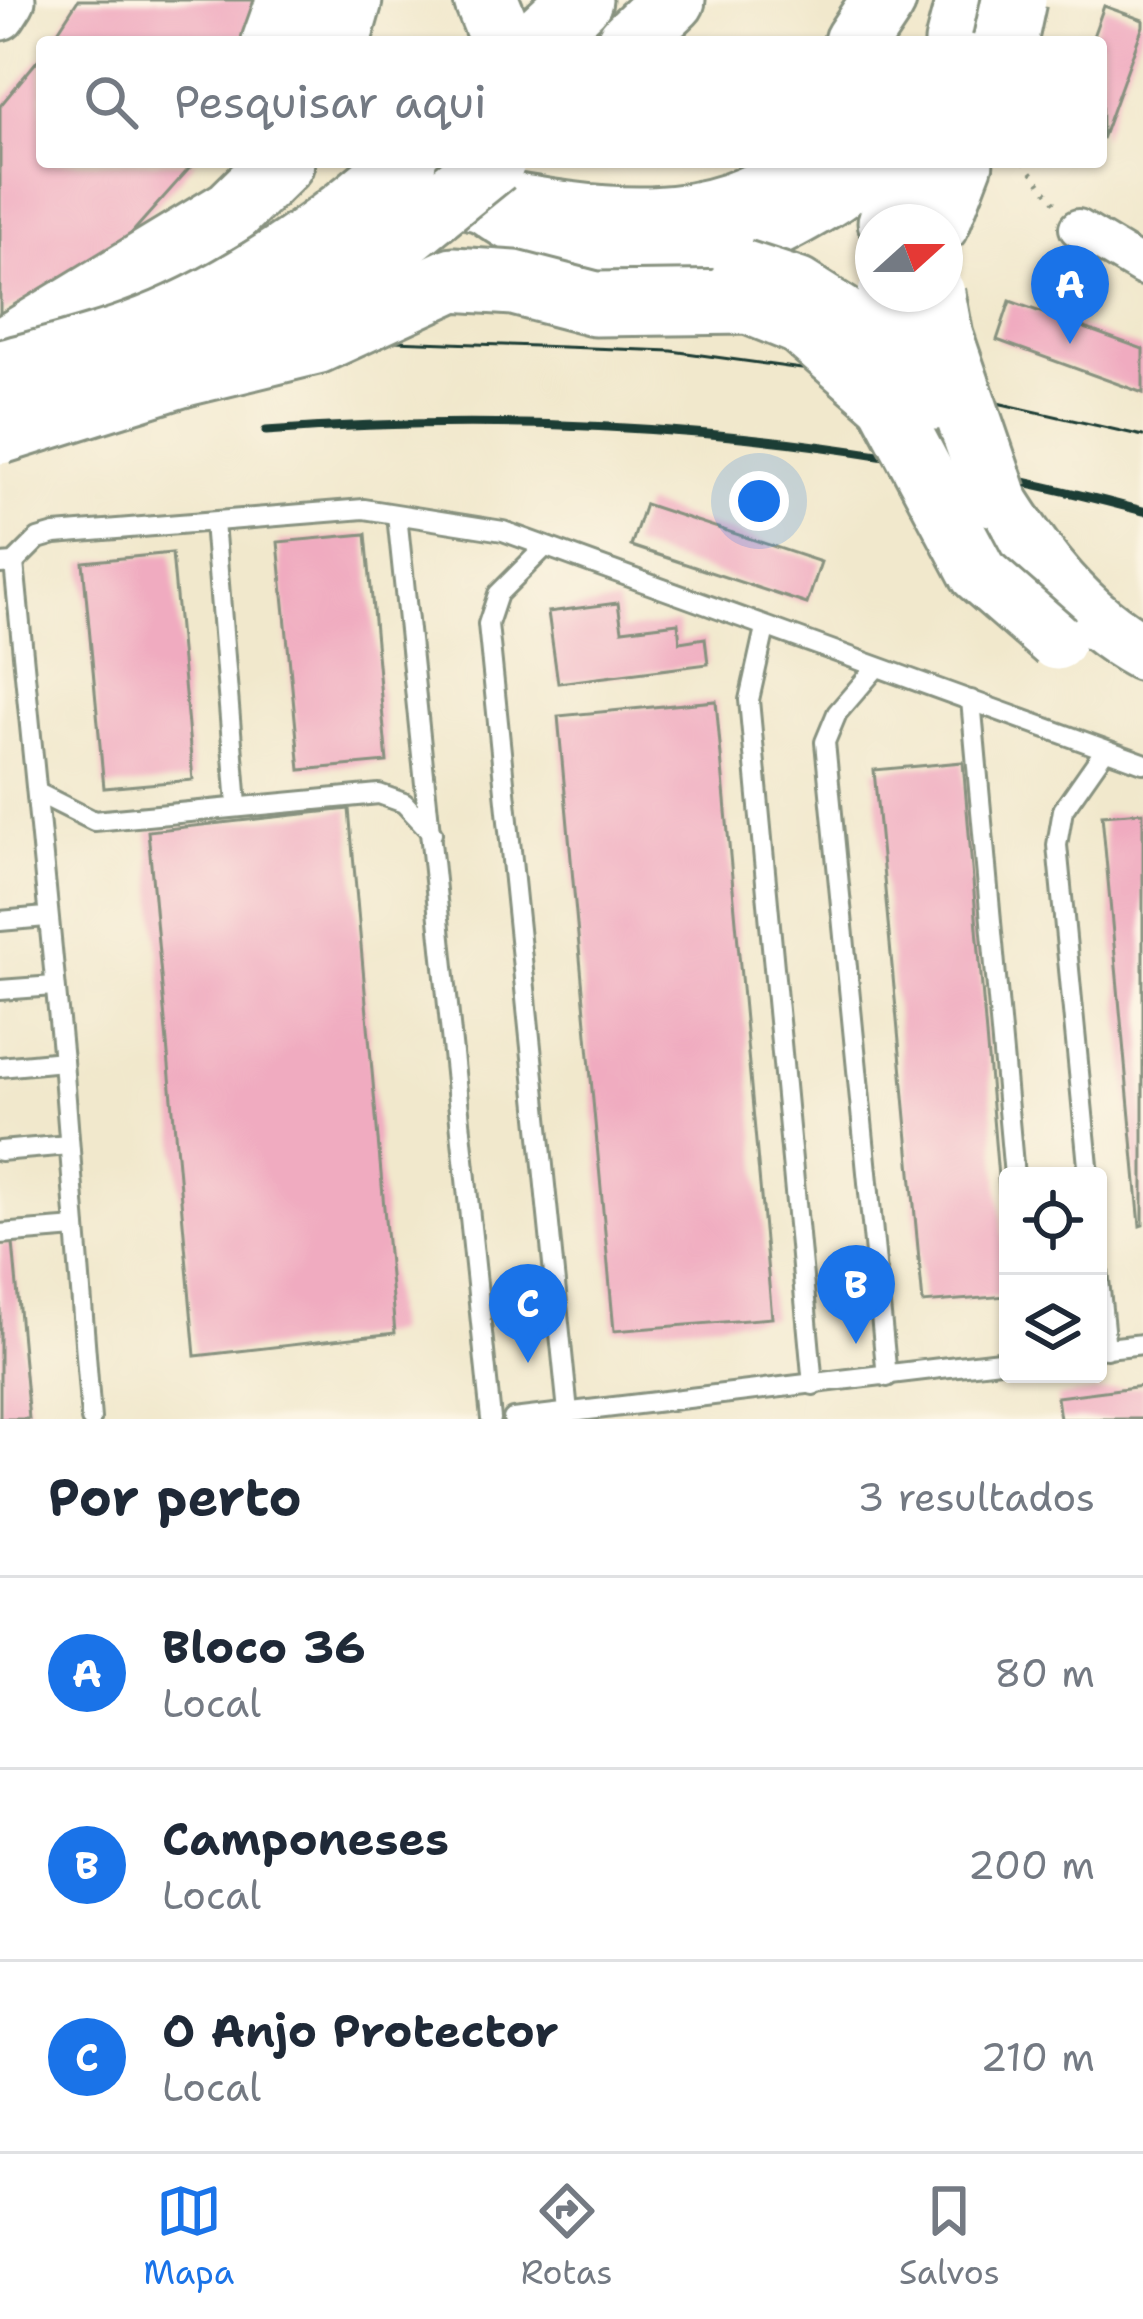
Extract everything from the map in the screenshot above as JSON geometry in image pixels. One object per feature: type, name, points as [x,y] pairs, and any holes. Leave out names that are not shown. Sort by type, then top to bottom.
[{"type":"highway","points":[[276,36],[289,0]]},
{"type":"highway","points":[[340,36],[351,0]]},
{"type":"highway","points":[[373,0],[378,36]]},
{"type":"highway","points":[[486,0],[501,36]]},
{"type":"highway","points":[[541,36],[580,0]]},
{"type":"highway","points":[[635,36],[674,0]]},
{"type":"highway","points":[[860,36],[884,0]]},
{"type":"highway","points":[[899,36],[916,0]]},
{"type":"highway","points":[[1006,36],[1014,0]]},
{"type":"highway","points":[[157,253],[213,189],[225,168]]},
{"type":"highway","points":[[0,352],[232,211],[276,168]]},
{"type":"highway","points":[[0,373],[136,333],[204,299],[298,246],[396,168]]},
{"type":"highway","points":[[181,375],[355,274],[467,174],[600,221],[683,220],[743,202],[799,168]]},
{"type":"highway","points":[[902,190],[948,168]]},
{"type":"highway","points":[[0,432],[181,375],[316,342],[452,280],[514,284],[595,304],[749,302],[802,323],[887,398]]},
{"type":"highway","points":[[936,312],[995,496]]},
{"type":"main road","points":[[0,14],[9,0]]},
{"type":"main road","points":[[351,0],[361,36]]},
{"type":"main road","points":[[955,36],[965,0]]},
{"type":"main road","points":[[467,174],[531,235],[618,262],[715,265],[797,287],[840,314],[979,573],[1071,625],[1143,652]]},
{"type":"main road","points":[[715,265],[859,177],[902,190]]},
{"type":"main road","points":[[893,312],[909,360],[1030,551],[1071,625],[1143,684]]},
{"type":"street","points":[[1078,228],[1143,267]]},
{"type":"lane","points":[[91,1419],[38,793],[7,563],[38,539],[364,509],[503,531],[1143,763]]},
{"type":"lane","points":[[397,515],[491,1419]]},
{"type":"lane","points":[[214,522],[237,805]]},
{"type":"lane","points":[[545,547],[498,594],[488,624],[568,1412]]},
{"type":"lane","points":[[765,628],[749,700],[813,1384]]},
{"type":"lane","points":[[875,669],[837,713],[825,742],[887,1377]]},
{"type":"lane","points":[[971,700],[1013,1167]]},
{"type":"lane","points":[[1088,1167],[1057,844],[1064,810],[1105,750]]},
{"type":"lane","points":[[38,793],[94,821],[380,794],[404,803],[432,833]]},
{"type":"lane","points":[[0,921],[46,917]]},
{"type":"lane","points":[[0,990],[54,986]]},
{"type":"lane","points":[[0,1066],[63,1061]]},
{"type":"lane","points":[[0,1150],[69,1145]]},
{"type":"lane","points":[[0,1234],[76,1228]]},
{"type":"lane","points":[[1107,1348],[1143,1344]]},
{"type":"lane","points":[[513,1419],[999,1361]]},
{"type":"path","points":[[1029,168],[1078,228]]},
{"type":"building","points":[[78,0],[264,0],[251,36],[55,36]]},
{"type":"building","points":[[1104,6],[1143,20],[1107,125],[1107,36],[1093,36]]},
{"type":"building","points":[[36,62],[36,168],[190,168],[121,245],[50,290],[0,313],[0,106]]},
{"type":"building","points":[[1010,301],[1143,349],[1143,393],[997,340]]},
{"type":"building","points":[[645,504],[821,562],[807,604],[631,546]]},
{"type":"building","points":[[366,534],[387,762],[300,770],[278,542]]},
{"type":"building","points":[[172,553],[193,780],[104,788],[83,562]]},
{"type":"building","points":[[618,603],[622,630],[678,623],[680,642],[705,638],[708,664],[558,683],[548,612]]},
{"type":"building","points":[[716,701],[772,1318],[614,1331],[558,716]]},
{"type":"building","points":[[963,762],[999,1189],[999,1297],[923,1303],[874,770]]},
{"type":"building","points":[[349,809],[395,1333],[195,1356],[148,831]]},
{"type":"building","points":[[1143,812],[1143,1225],[1140,1226],[1102,815]]},
{"type":"building","points":[[13,1243],[29,1419],[0,1419],[0,1244]]},
{"type":"building","points":[[1143,1386],[1143,1419],[1060,1419],[1057,1397]]},
{"type":"tram line","points":[[367,340],[672,351],[918,385],[1143,436]]},
{"type":"railway","points":[[266,431],[487,423],[708,434],[927,463],[1143,511]]},
{"type":"place","name":"Bloco 36","points":[[1070,344]]},
{"type":"place","name":"Camponeses","points":[[856,1344]]},
{"type":"place","name":"O Anjo Protector","points":[[528,1363]]}]
